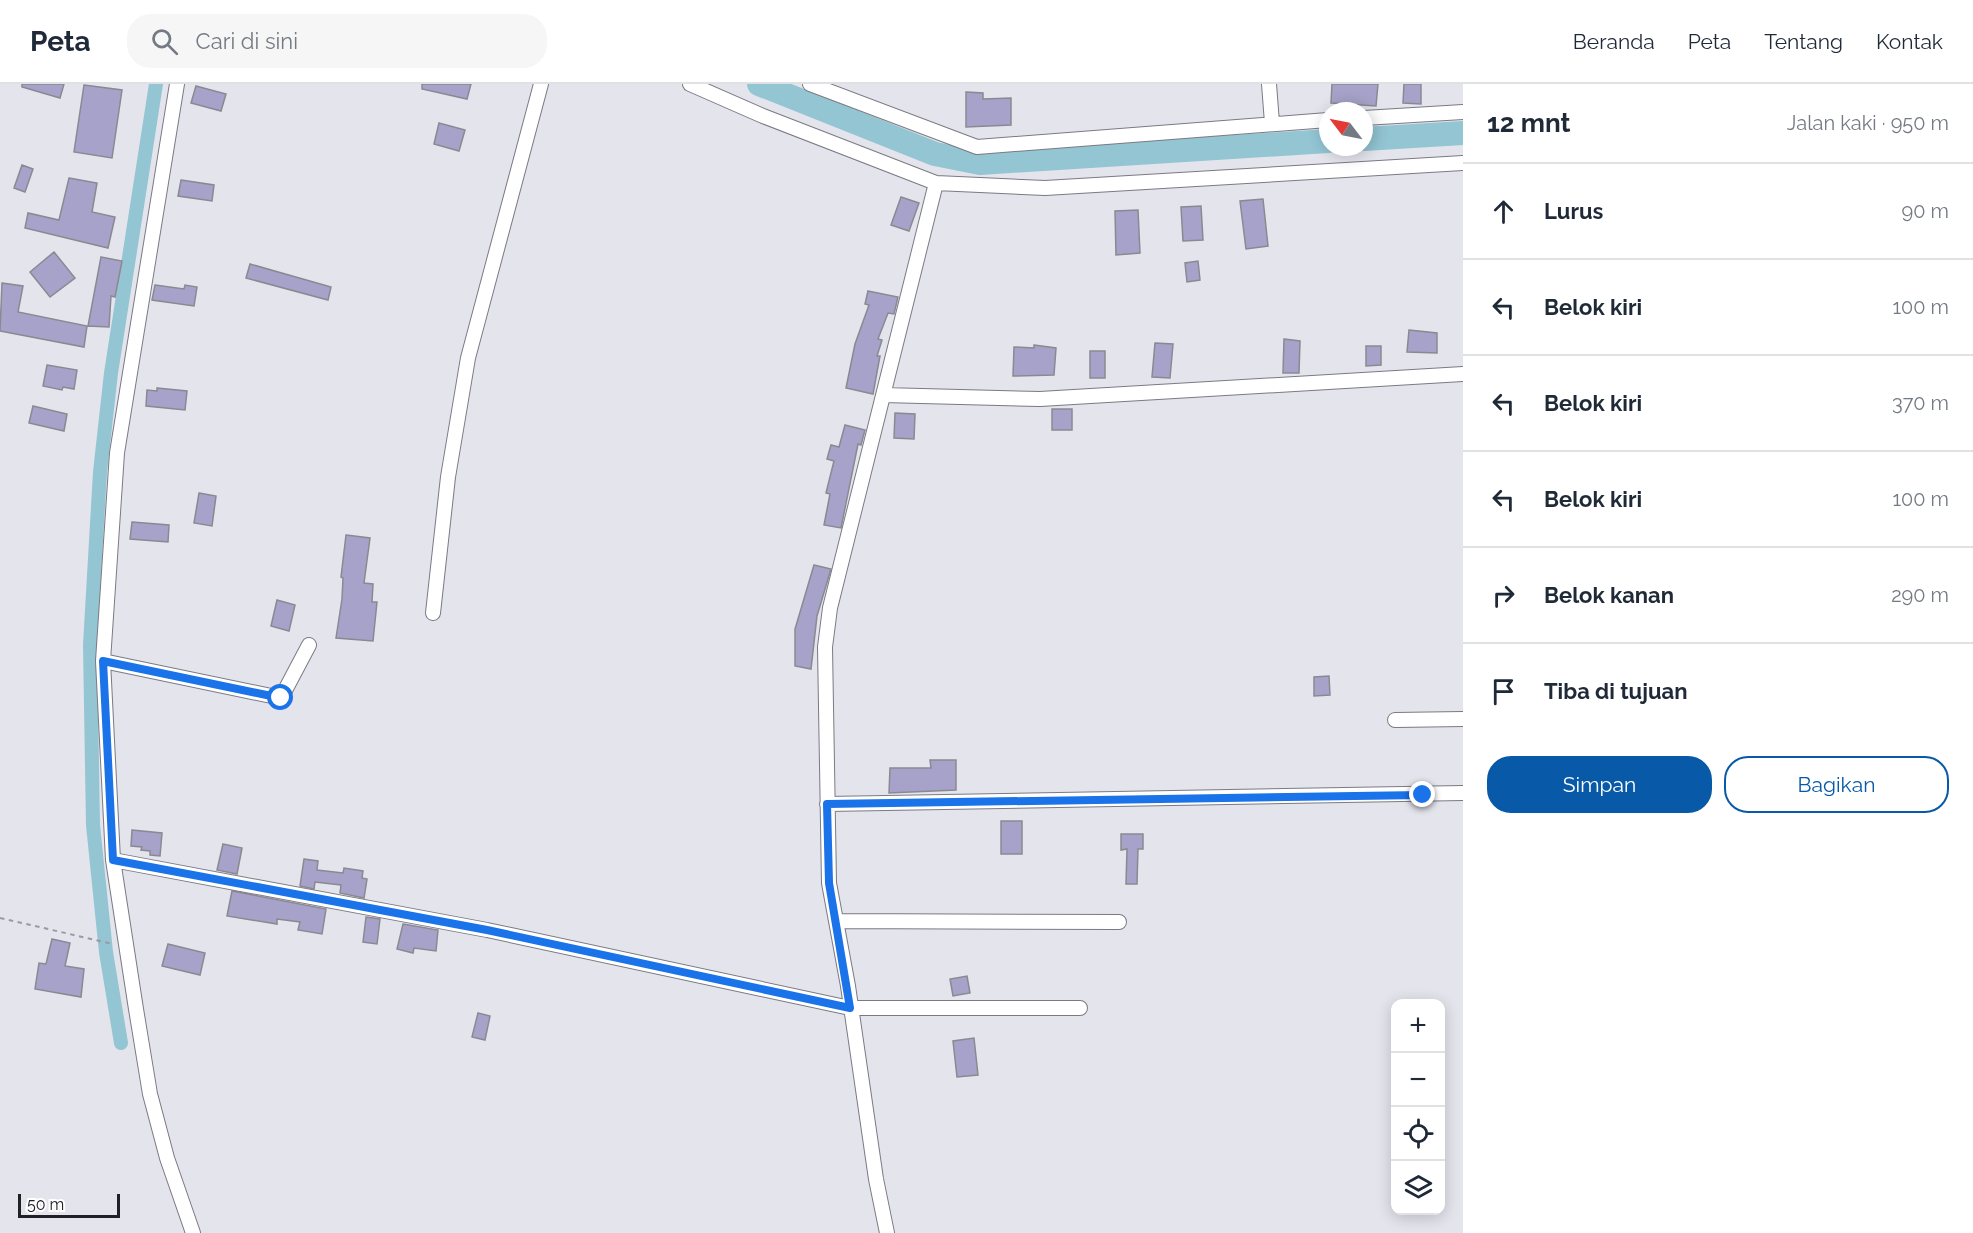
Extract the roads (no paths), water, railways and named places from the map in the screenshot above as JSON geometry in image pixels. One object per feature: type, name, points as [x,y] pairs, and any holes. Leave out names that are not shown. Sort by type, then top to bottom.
[{"type":"street","points":[[177,84],[117,453],[103,661],[113,860],[150,1094],[167,1158],[193,1233]]},
{"type":"street","points":[[433,612],[448,477],[468,358],[541,84]]},
{"type":"street","points":[[690,84],[763,116],[936,183],[1045,188],[1463,164]]},
{"type":"street","points":[[810,84],[977,147],[1319,120]]},
{"type":"street","points":[[1269,84],[1272,123]]},
{"type":"street","points":[[1373,117],[1463,112]]},
{"type":"street","points":[[887,1233],[876,1179],[829,883],[826,626],[936,183]]},
{"type":"street","points":[[883,394],[1040,399],[1463,374]]},
{"type":"street","points":[[103,661],[281,698],[309,645]]},
{"type":"street","points":[[1395,720],[1463,719]]},
{"type":"street","points":[[827,804],[1463,793]]},
{"type":"street","points":[[113,860],[487,930],[850,1008],[1080,1008]]},
{"type":"street","points":[[836,921],[1119,922]]},
{"type":"waterway","points":[[121,1043],[106,952],[93,825],[90,645],[100,472],[111,373],[156,84]]},
{"type":"waterway","points":[[759,84],[935,154],[980,163],[1319,142]]},
{"type":"waterway","points":[[1373,138],[1463,133]]}]
